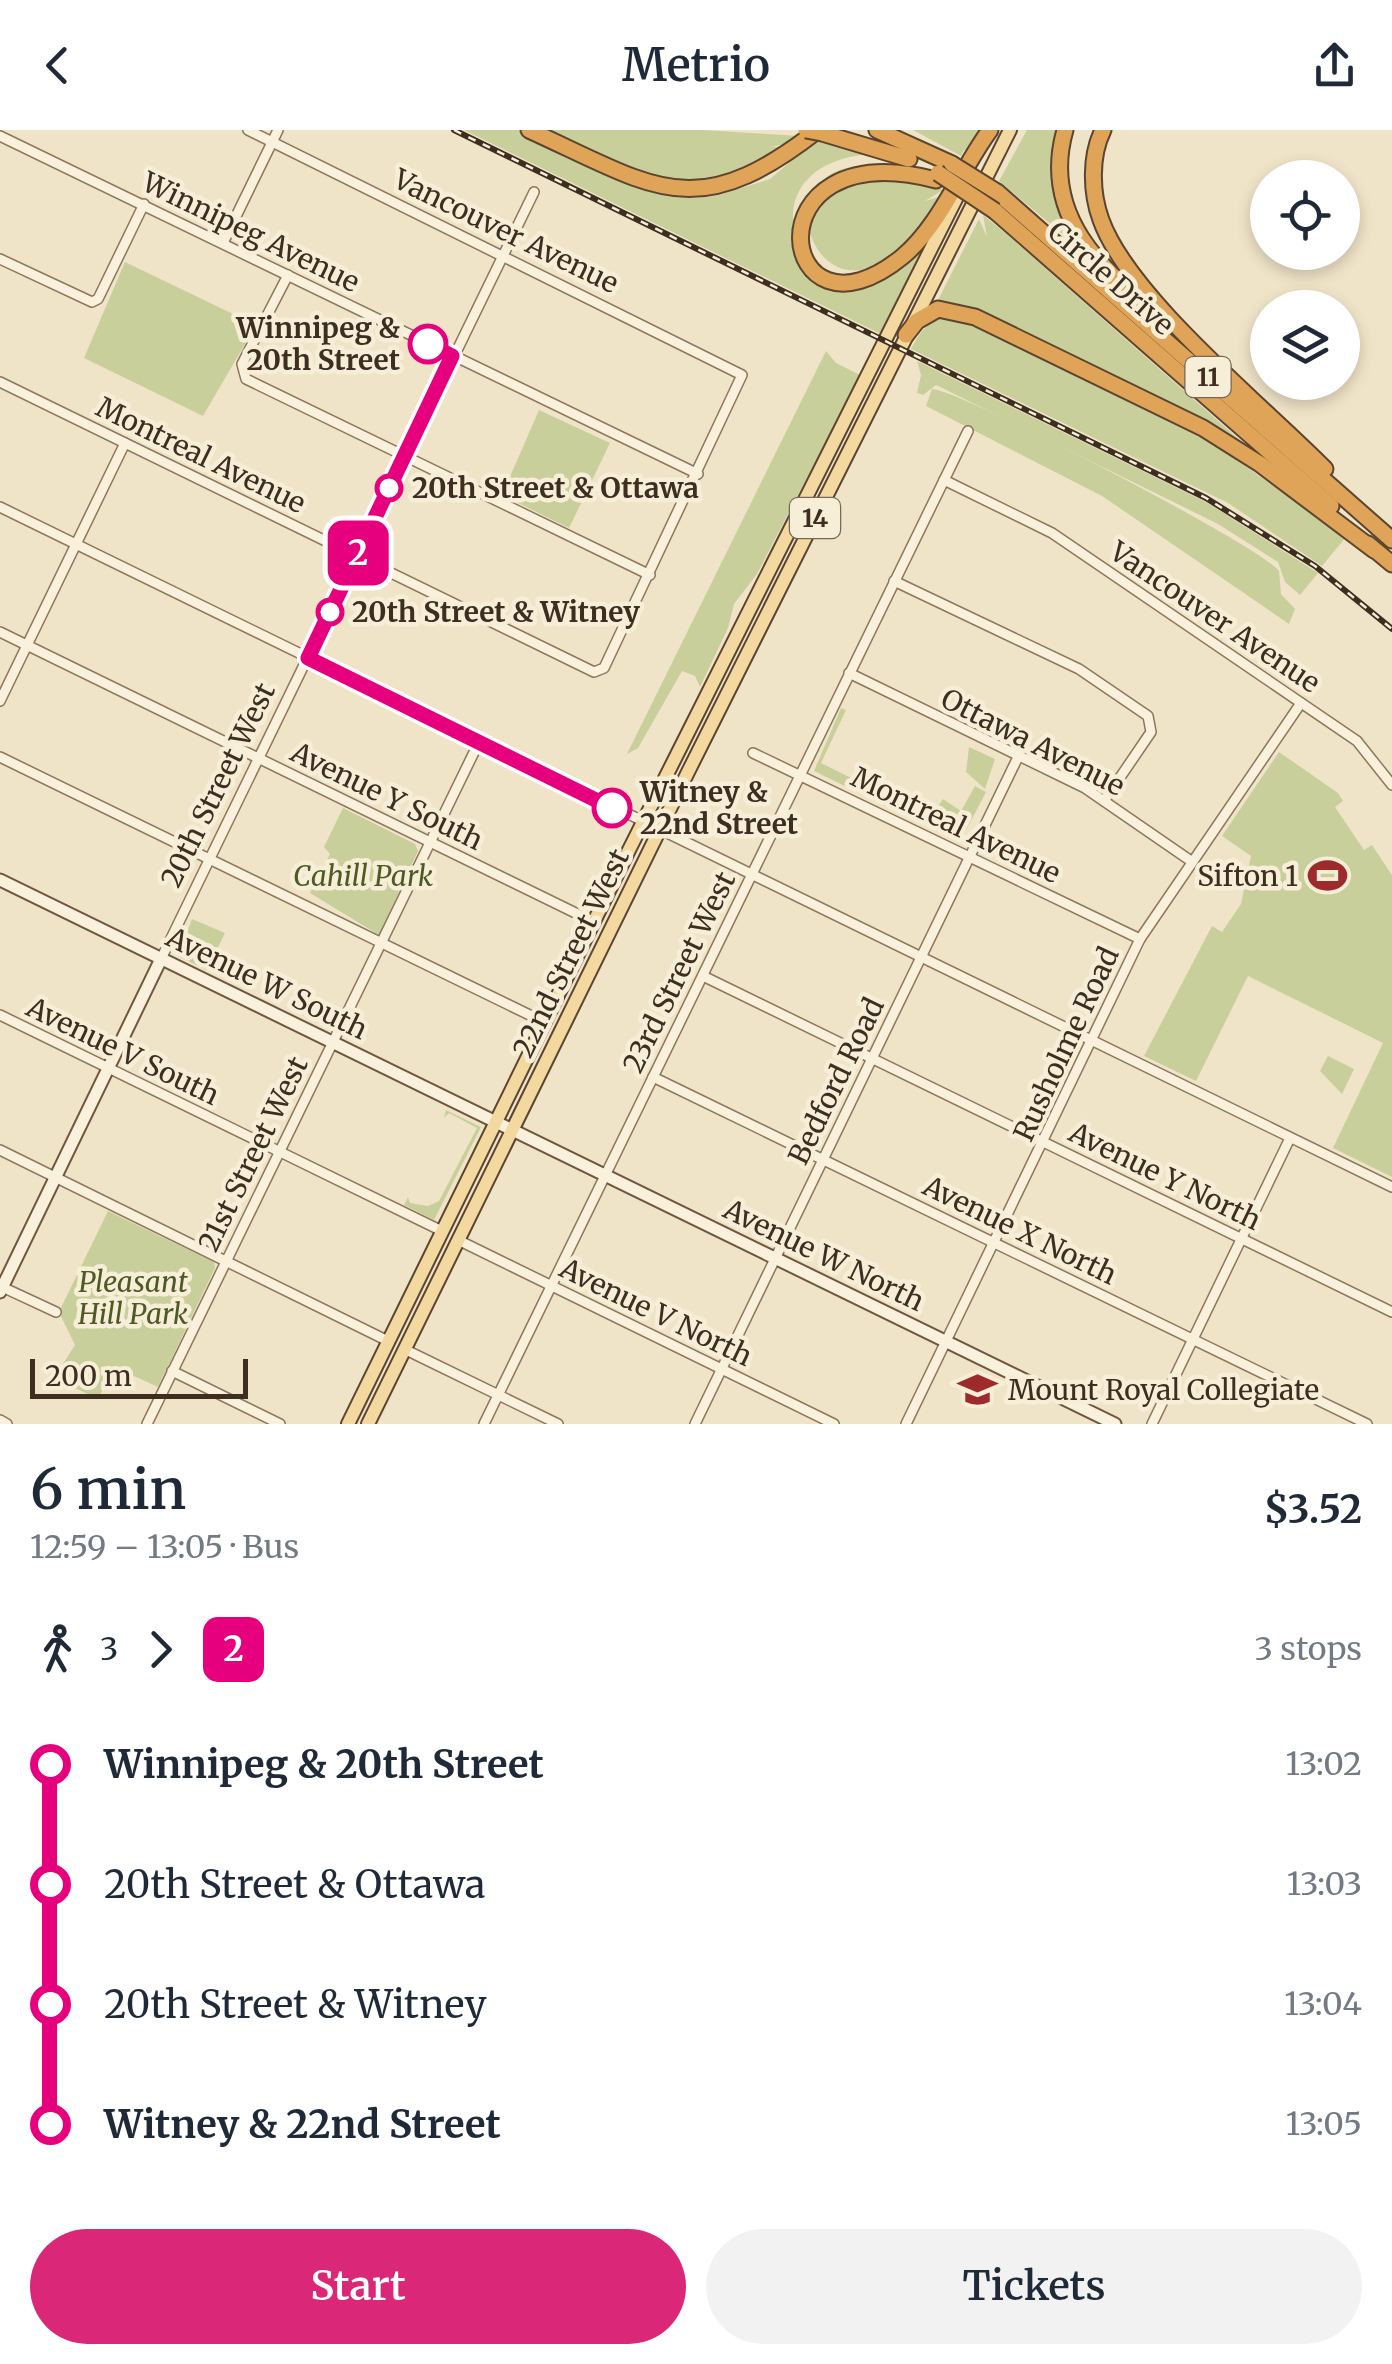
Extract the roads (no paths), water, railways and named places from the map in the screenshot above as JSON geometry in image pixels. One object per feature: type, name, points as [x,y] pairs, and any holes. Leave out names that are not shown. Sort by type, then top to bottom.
[{"type":"highway","points":[[528,130],[647,184],[685,191],[724,187],[760,172],[815,131]]},
{"type":"highway","name":"Circle Drive","points":[[877,130],[952,164],[997,192],[1389,537]]},
{"type":"highway","points":[[937,177],[882,161],[860,160],[834,167],[812,182],[801,200],[797,226],[802,244],[820,266],[837,274],[868,275],[892,265],[925,230],[989,130]]},
{"type":"highway","points":[[1065,130],[1060,189],[1073,227],[1099,263],[1190,337],[1348,491],[1389,537]]},
{"type":"highway","points":[[1102,130],[1094,176],[1100,218],[1119,254],[1190,337]]},
{"type":"highway","name":"Circle Drive","points":[[815,131],[873,145],[995,211],[1306,481],[1392,564]]},
{"type":"highway","points":[[906,335],[934,310],[945,308],[975,316],[1202,428],[1260,464],[1374,550]]},
{"type":"highway","points":[[1306,481],[1392,553]]},
{"type":"main road","name":"22nd Street West","points":[[348,1424],[642,823],[989,130]]},
{"type":"main road","name":"22nd Street West","points":[[368,1424],[659,830],[998,152],[1013,130]]},
{"type":"street","name":"Vancouver Avenue","points":[[248,130],[742,375],[698,474]]},
{"type":"street","points":[[223,244],[278,130]]},
{"type":"street","name":"Winnipeg Avenue","points":[[0,136],[698,474]]},
{"type":"street","name":"20th Street West","points":[[1,1288],[534,192]]},
{"type":"street","points":[[0,259],[92,302],[98,298],[144,204]]},
{"type":"street","points":[[288,275],[241,373],[650,575],[698,474]]},
{"type":"street","name":"Montreal Avenue","points":[[0,382],[599,673],[650,575]]},
{"type":"street","name":"23rd Street West","points":[[484,1424],[968,431]]},
{"type":"street","points":[[0,701],[125,443]]},
{"type":"street","name":"Vancouver Avenue","points":[[944,480],[1052,533],[1357,741],[1392,785]]},
{"type":"street","points":[[0,507],[1392,1187]]},
{"type":"street","points":[[894,580],[1080,669],[1148,716],[1151,732],[1104,801]]},
{"type":"street","name":"Avenue Y South","points":[[0,632],[594,922]]},
{"type":"street","name":"Ottawa Avenue","points":[[848,673],[1104,801],[1191,861]]},
{"type":"street","name":"Rusholme Road","points":[[906,1424],[1140,939],[1301,703]]},
{"type":"street","name":"21st Street West","points":[[146,1424],[479,742]]},
{"type":"street","name":"Montreal Avenue","points":[[753,753],[1140,939]]},
{"type":"street","points":[[0,757],[544,1022]]},
{"type":"street","name":"Bedford Road","points":[[695,1424],[1018,757]]},
{"type":"street","name":"Avenue W South","points":[[0,880],[511,1132]]},
{"type":"street","name":"Avenue Y North","points":[[703,976],[1392,1312]]},
{"type":"street","name":"Avenue V South","points":[[0,1015],[442,1232]]},
{"type":"street","name":"Avenue X North","points":[[653,1077],[1367,1424]]},
{"type":"street","name":"Avenue W North","points":[[511,1132],[1115,1424]]},
{"type":"street","points":[[1152,1424],[1290,1138]]},
{"type":"street","points":[[0,1150],[388,1340]]},
{"type":"street","name":"Avenue V North","points":[[458,1240],[834,1424]]},
{"type":"street","points":[[1,1288],[56,1312]]},
{"type":"street","points":[[404,1349],[558,1424]]},
{"type":"street","points":[[172,1371],[280,1424]]},
{"type":"street","points":[[0,1420],[7,1424]]},
{"type":"railway","points":[[454,130],[1206,498],[1315,566],[1392,629]]},
{"type":"place","name":"Winnipeg & 20th Street","points":[[428,344]]},
{"type":"place","name":"20th Street & Ottawa","points":[[389,488]]},
{"type":"place","name":"20th Street & Witney","points":[[330,612]]},
{"type":"place","name":"Witney & 22nd Street","points":[[612,808]]},
{"type":"place","name":"Sifton 1","points":[[1328,876]]},
{"type":"place","name":"Mount Royal Collegiate","points":[[978,1390]]},
{"type":"park label","name":"Cahill Park","points":[[363,876]]},
{"type":"park label","name":"Pleasant Hill Park","points":[[133,1298]]}]
